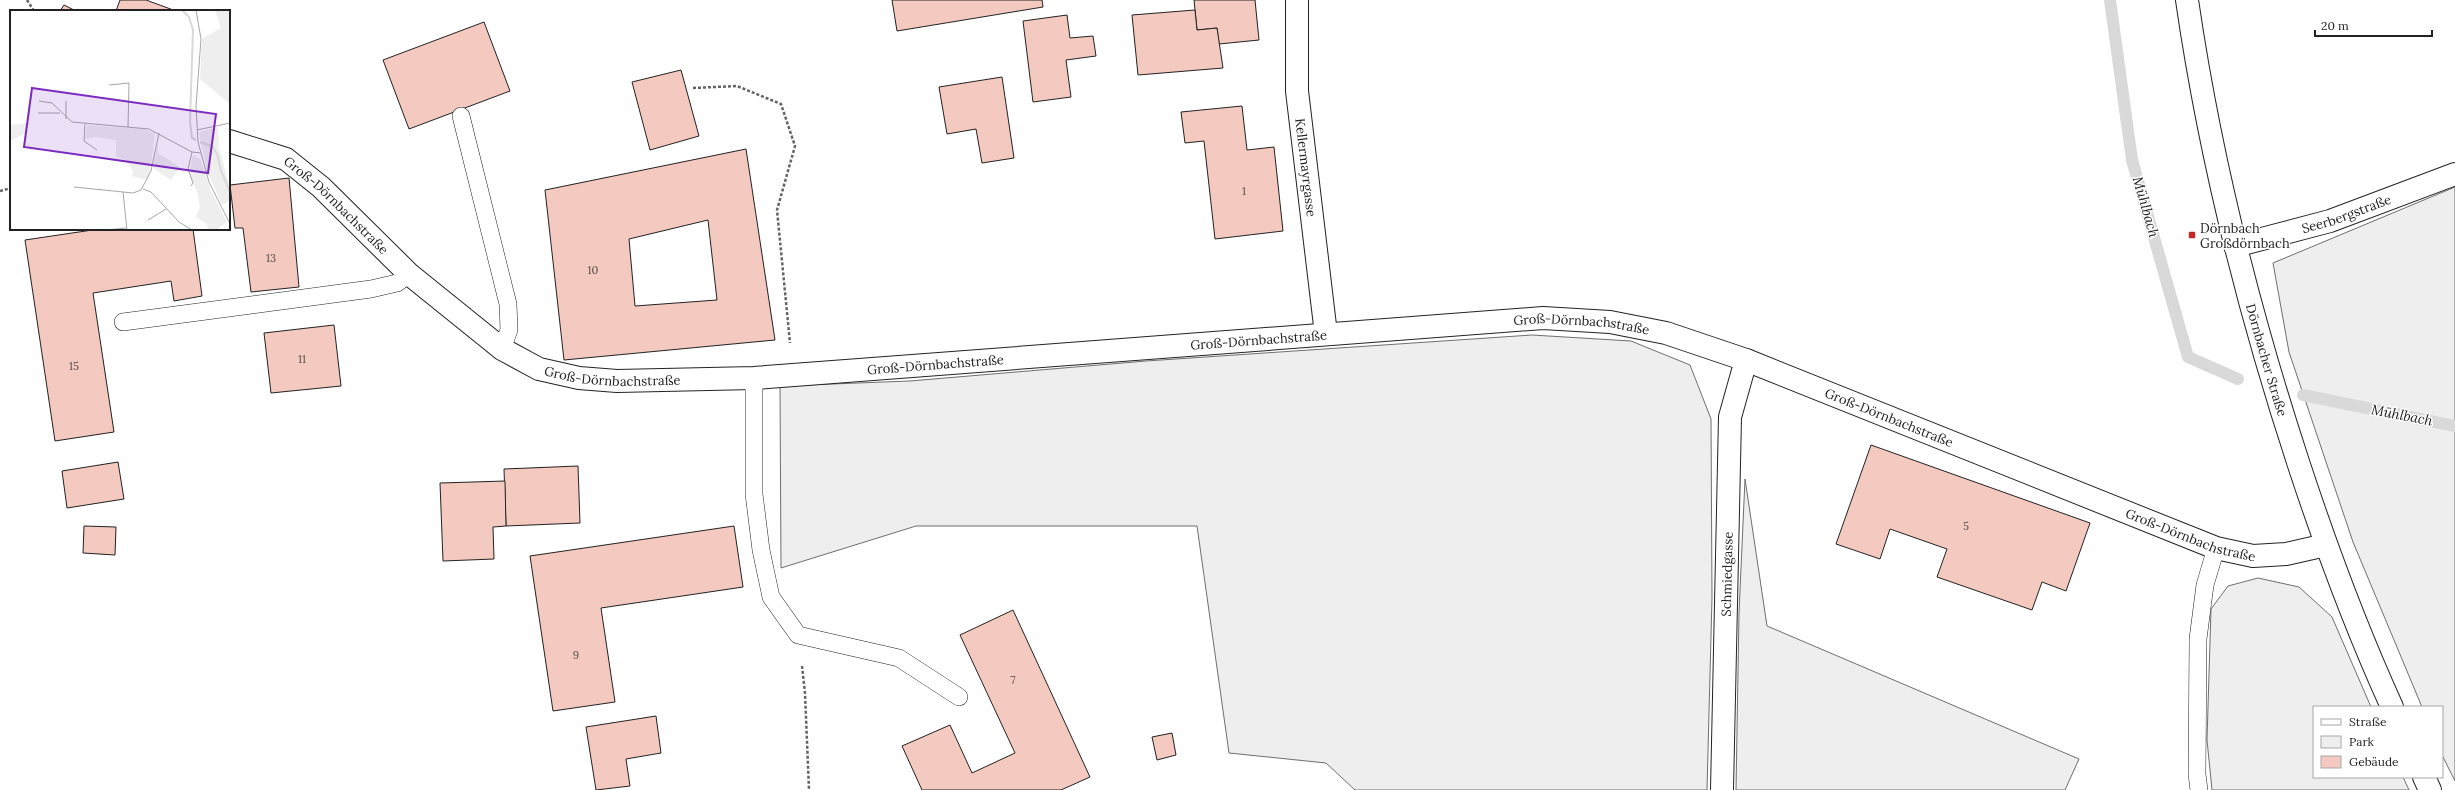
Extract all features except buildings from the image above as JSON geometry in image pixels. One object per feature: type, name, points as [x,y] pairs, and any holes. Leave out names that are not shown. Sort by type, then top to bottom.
[{"type":"street","name":"Kellermayrgasse","points":[[1297,0],[1297,91],[1326,334]]},
{"type":"street","name":"Dörnbacher Straße","points":[[2187,0],[2195,55],[2235,246],[2265,357],[2326,545],[2392,706]]},
{"type":"street","name":"Groß-Dörnbachstraße","points":[[230,141],[286,159],[322,188],[409,274],[502,349],[539,369],[579,378],[617,381],[754,378],[1543,318],[1610,322],[1666,333],[1746,360],[2216,548],[2253,556],[2286,554],[2326,545]]},
{"type":"street","name":"Seerbergstraße","points":[[2235,246],[2330,221],[2455,174]]},
{"type":"street","name":"Schmiedgasse","points":[[1722,790],[1730,417],[1746,360]]},
{"type":"street","points":[[2424,778],[2430,790]]},
{"type":"lane","points":[[461,116],[508,304],[509,330],[502,349]]},
{"type":"lane","points":[[123,322],[371,289],[397,283],[409,274]]},
{"type":"lane","points":[[754,378],[754,494],[761,550],[771,597],[798,635],[899,658],[959,697]]},
{"type":"lane","points":[[2199,790],[2197,774],[2198,639],[2205,585],[2216,548]]},
{"type":"path","points":[[27,0],[33,10]]},
{"type":"path","points":[[693,88],[737,86],[781,104],[795,146],[777,210],[794,375]]},
{"type":"path","points":[[0,191],[10,188]]},
{"type":"path","points":[[798,635],[805,693],[809,790]]},
{"type":"green space","points":[[2455,187],[2455,781],[2443,757],[2443,706],[2422,706],[2353,542],[2289,352],[2273,263]]},
{"type":"green space","points":[[1532,335],[1631,341],[1690,365],[1711,419],[1712,598],[1707,790],[1355,790],[1326,763],[1229,753],[1197,526],[916,526],[781,568],[780,386],[910,381],[1146,361]]},
{"type":"green space","points":[[1745,479],[1767,626],[2079,759],[2065,790],[1736,790],[1739,613]]},
{"type":"green space","points":[[2258,578],[2299,587],[2332,617],[2371,706],[2313,706],[2313,778],[2403,778],[2409,790],[2212,790],[2207,740],[2211,609],[2228,586]]},
{"type":"waterway","name":"Mühlbach","points":[[2110,0],[2132,160],[2188,357],[2238,379]]},
{"type":"waterway","name":"Mühlbach","points":[[2303,395],[2455,426]]},
{"type":"place","name":"Dörnbach Großdörnbach","points":[[2192,235]]}]
